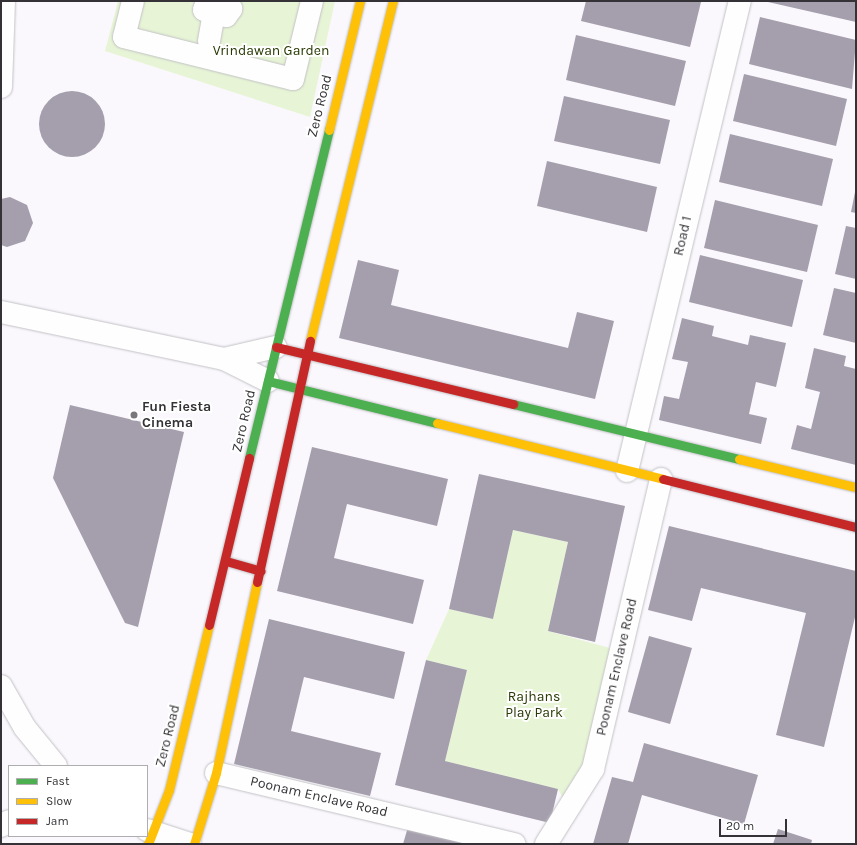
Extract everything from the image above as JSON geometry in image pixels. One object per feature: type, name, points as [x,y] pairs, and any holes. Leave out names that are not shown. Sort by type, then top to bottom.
[{"type":"street","points":[[1,87],[4,1]]},
{"type":"street","points":[[133,1],[124,37],[293,79],[312,1]]},
{"type":"street","points":[[194,844],[216,773],[261,571],[298,391],[309,354],[393,1]]},
{"type":"street","name":"Road 1","points":[[627,471],[740,1]]},
{"type":"street","name":"Zero Road","points":[[149,836],[170,790],[352,33],[355,2]]},
{"type":"street","points":[[209,41],[216,5]]},
{"type":"street","points":[[352,33],[384,38]]},
{"type":"street","points":[[1,312],[224,359],[268,381],[298,391],[856,527]]},
{"type":"street","points":[[224,359],[276,347],[856,487]]},
{"type":"street","name":"Poonam Enclave Road","points":[[546,844],[593,768],[661,479]]},
{"type":"street","points":[[226,561],[261,571]]},
{"type":"street","points":[[1,686],[25,728],[55,765]]},
{"type":"street","name":"Poonam Enclave Road","points":[[216,773],[515,844]]},
{"type":"street","points":[[149,836],[190,844]]},
{"type":"green space","name":"Vrindawan Garden","points":[[118,1],[335,1],[310,117],[105,51]]},
{"type":"green space","name":"Rajhans Play Park","points":[[513,530],[568,542],[548,631],[621,651],[569,809],[558,789],[445,761],[467,670],[426,660],[449,609],[493,619]]},
{"type":"building","points":[[586,1],[701,2],[690,47],[581,21]]},
{"type":"building","points":[[768,1],[856,1],[856,22],[768,2]]},
{"type":"building","points":[[760,17],[856,40],[852,89],[749,64]]},
{"type":"building","points":[[576,35],[686,61],[675,106],[566,80]]},
{"type":"building","points":[[744,74],[847,99],[836,146],[733,121]]},
{"type":"building","points":[[72,91],[84,94],[95,101],[102,112],[105,124],[102,136],[95,147],[84,154],[72,157],[60,154],[49,147],[42,136],[39,124],[42,112],[49,101],[60,94]]},
{"type":"building","points":[[564,96],[670,120],[660,164],[554,141]]},
{"type":"building","points":[[730,134],[833,159],[822,206],[719,182]]},
{"type":"building","points":[[547,161],[657,187],[647,232],[537,206]]},
{"type":"building","points":[[856,192],[856,213],[851,212]]},
{"type":"building","points":[[10,197],[27,205],[33,223],[25,241],[7,247],[1,245],[1,199]]},
{"type":"building","points":[[715,200],[818,225],[807,272],[704,248]]},
{"type":"building","points":[[846,226],[856,228],[856,279],[835,274]]},
{"type":"building","points":[[700,255],[803,280],[792,327],[689,302]]},
{"type":"building","points":[[358,260],[399,270],[391,305],[568,348],[577,312],[614,321],[595,399],[339,338]]},
{"type":"building","points":[[834,288],[856,293],[856,343],[823,335]]},
{"type":"building","points":[[682,318],[714,326],[712,336],[748,345],[750,335],[786,343],[776,387],[756,382],[749,414],[767,418],[761,444],[659,420],[664,396],[679,399],[688,362],[672,359]]},
{"type":"building","points":[[814,348],[846,356],[844,366],[856,369],[856,465],[791,449],[797,425],[811,429],[820,392],[805,388]]},
{"type":"building","points":[[70,405],[184,432],[138,627],[125,623],[53,478]]},
{"type":"building","points":[[312,447],[448,479],[437,526],[347,504],[334,558],[424,580],[413,624],[277,591]]},
{"type":"building","points":[[479,474],[625,506],[595,642],[548,631],[568,542],[513,530],[493,619],[449,609]]},
{"type":"building","points":[[669,526],[856,571],[856,613],[824,747],[776,735],[806,613],[701,588],[692,621],[648,610]]},
{"type":"building","points":[[269,619],[405,652],[394,699],[304,677],[291,731],[381,753],[370,796],[234,764]]},
{"type":"building","points":[[649,636],[692,648],[670,724],[628,712]]},
{"type":"building","points":[[426,660],[467,670],[445,761],[558,789],[550,823],[395,785]]},
{"type":"building","points":[[644,743],[758,775],[744,824],[642,795],[628,844],[593,844],[612,777],[633,782]]},
{"type":"building","points":[[408,827],[473,844],[403,844]]},
{"type":"building","points":[[778,829],[812,840],[811,844],[773,844]]},
{"type":"traffic: fast","points":[[249,458],[329,130]]},
{"type":"traffic: fast","points":[[268,381],[437,423]]},
{"type":"traffic: fast","points":[[513,404],[739,459]]},
{"type":"traffic: slow","points":[[329,130],[360,1]]},
{"type":"traffic: slow","points":[[310,341],[393,1]]},
{"type":"traffic: slow","points":[[437,423],[663,479]]},
{"type":"traffic: slow","points":[[739,459],[856,487]]},
{"type":"traffic: slow","points":[[194,844],[216,773],[257,582]]},
{"type":"traffic: slow","points":[[148,844],[169,790],[209,625]]},
{"type":"traffic: jam","points":[[257,582],[310,341]]},
{"type":"traffic: jam","points":[[276,347],[513,404]]},
{"type":"traffic: jam","points":[[209,625],[249,458]]},
{"type":"traffic: jam","points":[[663,479],[856,527]]},
{"type":"traffic: jam","points":[[226,561],[261,571]]},
{"type":"place","name":"Fun Fiesta Cinema","points":[[134,415]]}]
